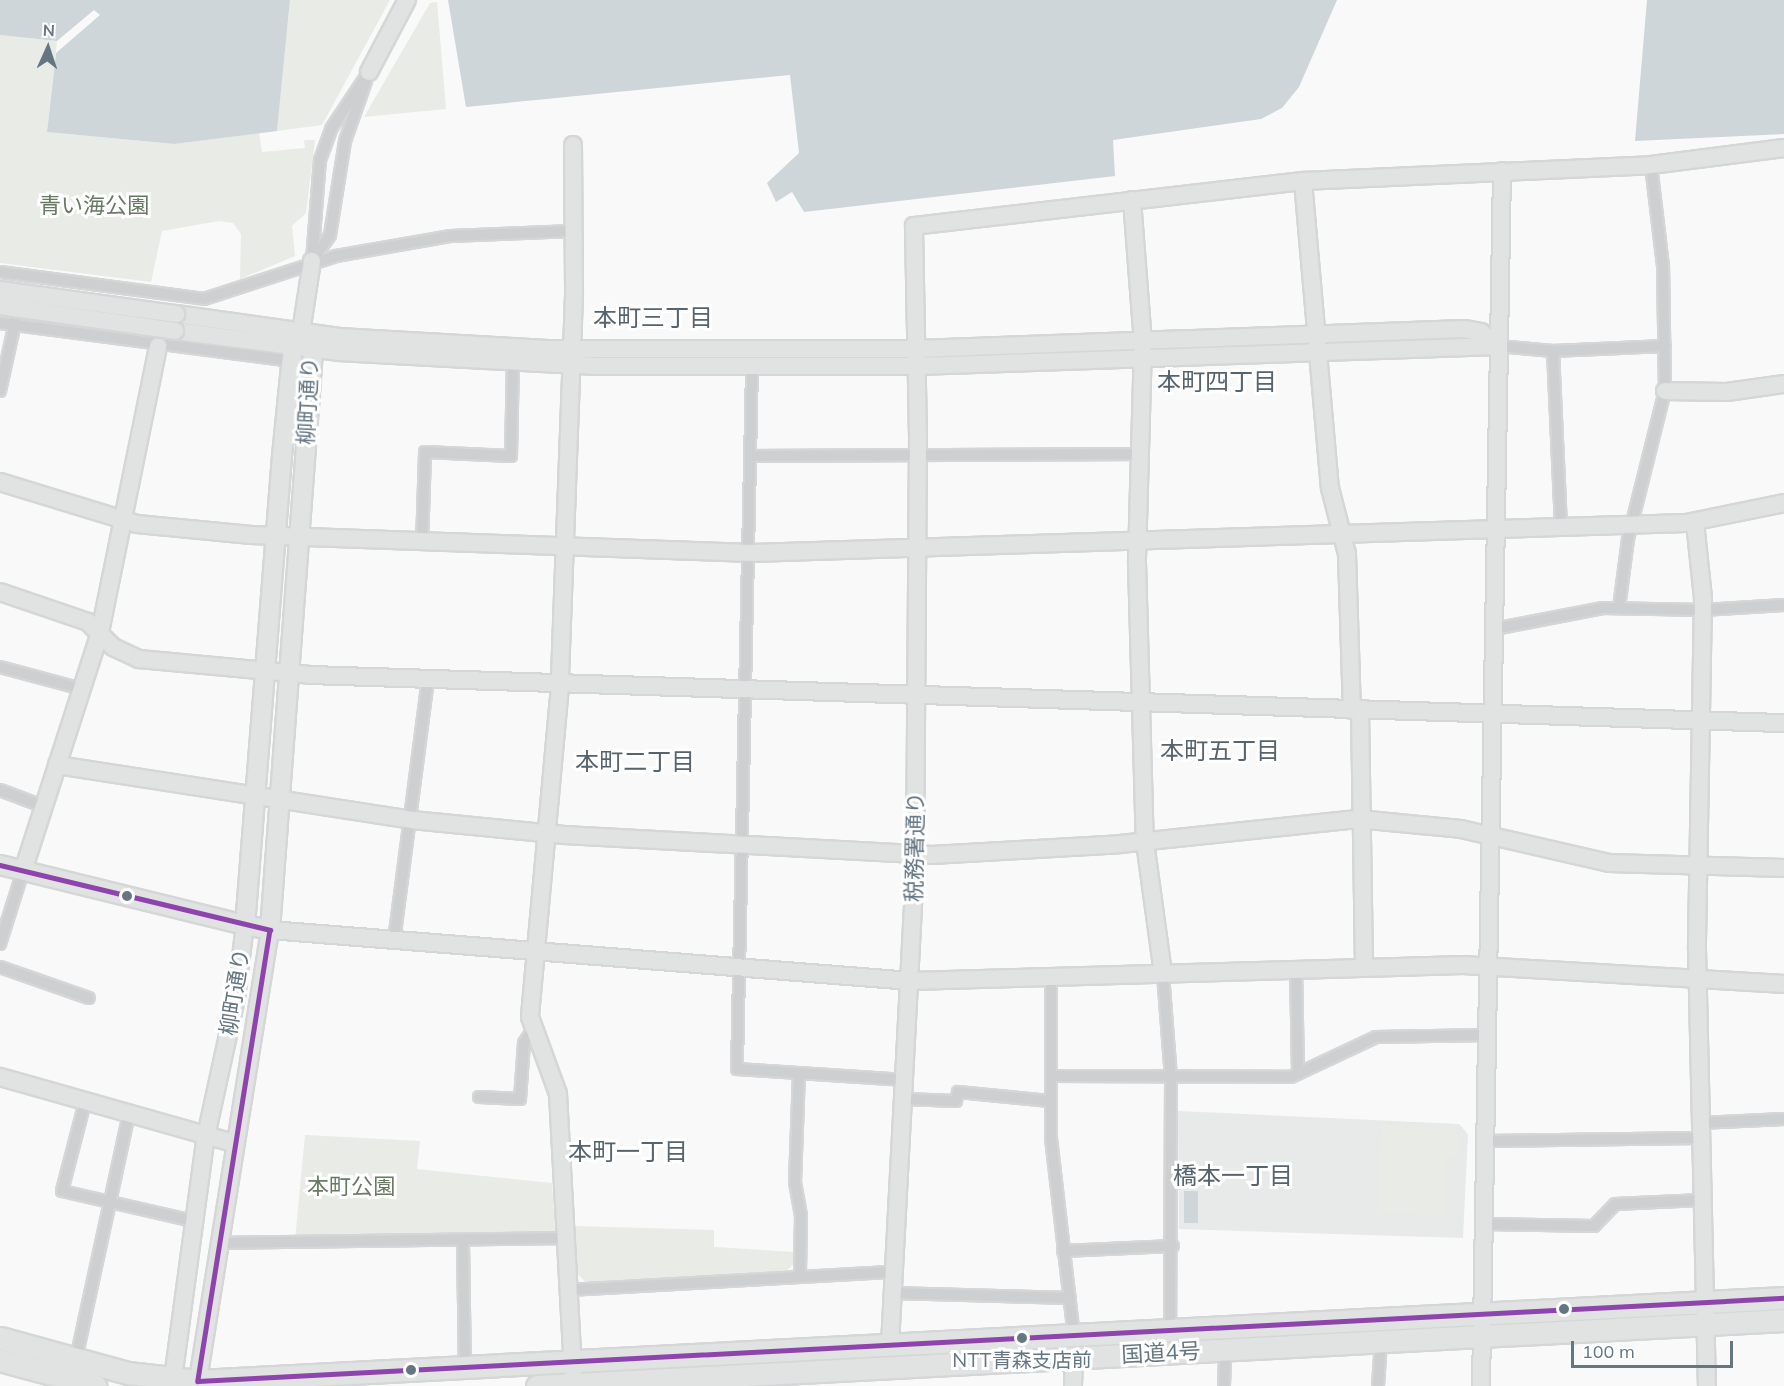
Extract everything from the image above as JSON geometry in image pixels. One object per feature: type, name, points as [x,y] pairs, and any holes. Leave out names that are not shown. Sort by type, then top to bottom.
[{"type":"highway","name":"国道4号","points":[[537,1386],[889,1376],[1170,1331],[1784,1298]]},
{"type":"highway","name":"国道4号","points":[[0,1338],[172,1383],[197,1384],[890,1345],[1225,1349],[1784,1320]]},
{"type":"highway","points":[[889,1376],[890,1345]]},
{"type":"highway","points":[[0,1360],[96,1386]]},
{"type":"main road","name":"柳町通り","points":[[244,925],[274,537],[295,346],[313,349],[287,673],[270,930]]},
{"type":"main road","points":[[0,865],[270,930]]},
{"type":"street","points":[[295,346],[313,260],[320,160],[331,129],[369,72],[407,0]]},
{"type":"street","points":[[313,260],[330,235],[345,141],[369,72]]},
{"type":"street","points":[[479,1097],[520,1100],[524,1044],[532,1031],[537,954],[550,834],[560,686],[572,357],[573,145]]},
{"type":"street","name":"税務署通り","points":[[890,1345],[906,1080],[915,855],[918,698],[918,357],[912,231],[917,224],[1303,182],[1650,165],[1784,148]]},
{"type":"street","points":[[1619,608],[1635,522],[1665,392],[1662,257],[1650,165]]},
{"type":"street","points":[[1481,1386],[1491,966],[1490,834],[1502,171]]},
{"type":"street","points":[[1303,182],[1321,351],[1330,488],[1347,554],[1356,710],[1364,966]]},
{"type":"street","points":[[1132,200],[1143,351],[1139,542],[1140,703],[1145,842],[1163,974],[1171,1077],[1173,1246],[1170,1331]]},
{"type":"street","points":[[0,272],[204,299],[313,260],[451,236],[573,231]]},
{"type":"street","points":[[0,391],[24,276]]},
{"type":"street","points":[[0,290],[295,346]]},
{"type":"street","points":[[0,306],[175,322]]},
{"type":"street","points":[[0,323],[158,346],[415,343],[572,357],[752,368],[918,357]]},
{"type":"street","points":[[1143,351],[1319,334],[1474,329],[1498,346]]},
{"type":"street","points":[[0,942],[100,632],[158,346]]},
{"type":"street","points":[[313,349],[513,364],[572,357],[918,357],[1498,346],[1552,351],[1665,346]]},
{"type":"street","points":[[1552,351],[1561,524]]},
{"type":"street","points":[[422,544],[424,452],[511,456],[513,364]]},
{"type":"street","points":[[752,368],[752,553],[741,845],[737,1069],[906,1080]]},
{"type":"street","points":[[1665,392],[1727,392],[1784,384]]},
{"type":"street","points":[[752,456],[1142,454]]},
{"type":"street","points":[[0,482],[122,520],[274,537],[566,549],[752,553],[1139,542],[1496,525],[1695,522],[1784,503]]},
{"type":"street","points":[[1695,522],[1703,610],[1698,979],[1707,1386]]},
{"type":"street","points":[[0,592],[88,622],[113,647],[139,659],[287,673],[748,693],[1784,723]]},
{"type":"street","points":[[1494,629],[1619,608],[1703,610],[1784,605]]},
{"type":"street","points":[[0,667],[82,689]]},
{"type":"street","points":[[394,941],[412,820],[428,680]]},
{"type":"street","points":[[57,765],[412,820],[550,834],[915,855],[1145,842],[1358,819],[1490,834],[1589,861],[1699,867],[1784,868]]},
{"type":"street","points":[[0,790],[45,807]]},
{"type":"street","name":"柳町通り","points":[[172,1383],[206,1136],[236,998],[244,925]]},
{"type":"street","points":[[270,930],[537,954],[911,981],[1051,980],[1364,966],[1491,966],[1784,984]]},
{"type":"street","name":"柳町通り","points":[[197,1384],[233,1143],[264,990],[270,930]]},
{"type":"street","points":[[0,967],[89,998]]},
{"type":"street","points":[[1296,968],[1298,1069]]},
{"type":"street","points":[[1051,980],[1050,1101],[1074,1347],[1073,1386]]},
{"type":"street","points":[[532,1031],[556,1077],[574,1385]]},
{"type":"street","points":[[1051,1076],[1291,1077],[1298,1069],[1376,1037],[1488,1035]]},
{"type":"street","points":[[799,1073],[795,1182],[801,1215],[800,1274]]},
{"type":"street","points":[[0,1077],[233,1143]]},
{"type":"street","points":[[905,1099],[956,1101],[958,1092],[1050,1101]]},
{"type":"street","points":[[85,1102],[62,1191],[193,1221]]},
{"type":"street","points":[[76,1359],[129,1114]]},
{"type":"street","points":[[1487,1141],[1700,1130],[1784,1119]]},
{"type":"street","points":[[1485,1224],[1594,1226],[1615,1204],[1702,1200]]},
{"type":"street","points":[[218,1243],[463,1243],[566,1238]]},
{"type":"street","points":[[463,1243],[465,1368]]},
{"type":"street","points":[[1063,1251],[1173,1246]]},
{"type":"street","points":[[569,1290],[800,1274],[894,1272]]},
{"type":"street","points":[[893,1293],[1070,1298]]},
{"type":"street","points":[[1378,1386],[1382,1341]]},
{"type":"street","points":[[1224,1386],[1225,1349]]},
{"type":"shaded area","points":[[0,0],[290,0],[277,131],[174,144],[47,132],[56,53],[100,15],[94,10],[57,41],[0,35]]},
{"type":"shaded area","points":[[448,0],[1337,0],[1299,87],[1282,108],[1261,119],[1113,140],[1115,176],[804,212],[792,192],[776,202],[767,183],[799,153],[790,75],[466,107]]},
{"type":"shaded area","points":[[1647,0],[1784,0],[1784,134],[1635,141]]},
{"type":"shaded area","points":[[1178,1111],[1459,1124],[1468,1134],[1463,1238],[1179,1229]]},
{"type":"shaded area","points":[[1184,1191],[1198,1191],[1198,1223],[1184,1223]]},
{"type":"green space","points":[[290,0],[390,0],[322,125],[277,131]]},
{"type":"green space","points":[[437,2],[446,109],[364,117],[430,3]]},
{"type":"green space","name":"青い海公園","points":[[0,35],[57,41],[47,132],[174,144],[259,133],[262,152],[305,148],[304,140],[315,140],[306,213],[292,226],[295,256],[240,279],[241,234],[233,223],[219,221],[162,231],[151,282],[0,263]]},
{"type":"green space","points":[[1382,1124],[1451,1128],[1459,1136],[1457,1155],[1447,1155],[1443,1216],[1379,1213]]},
{"type":"green space","name":"本町公園","points":[[305,1135],[420,1141],[417,1169],[552,1183],[555,1232],[295,1240]]},
{"type":"green space","points":[[574,1226],[714,1230],[714,1247],[795,1252],[795,1263],[786,1271],[586,1283],[576,1272]]},
{"type":"transit line","points":[[0,865],[270,930],[198,1381],[1784,1298]]},
{"type":"place","name":"NTT青森支店前","points":[[1022,1338]]},
{"type":"district","name":"本町三丁目","points":[[653,318]]},
{"type":"district","name":"本町四丁目","points":[[1217,382]]},
{"type":"district","name":"本町五丁目","points":[[1220,751]]},
{"type":"district","name":"本町二丁目","points":[[635,762]]},
{"type":"district","name":"本町一丁目","points":[[628,1152]]},
{"type":"district","name":"橋本一丁目","points":[[1233,1176]]}]
